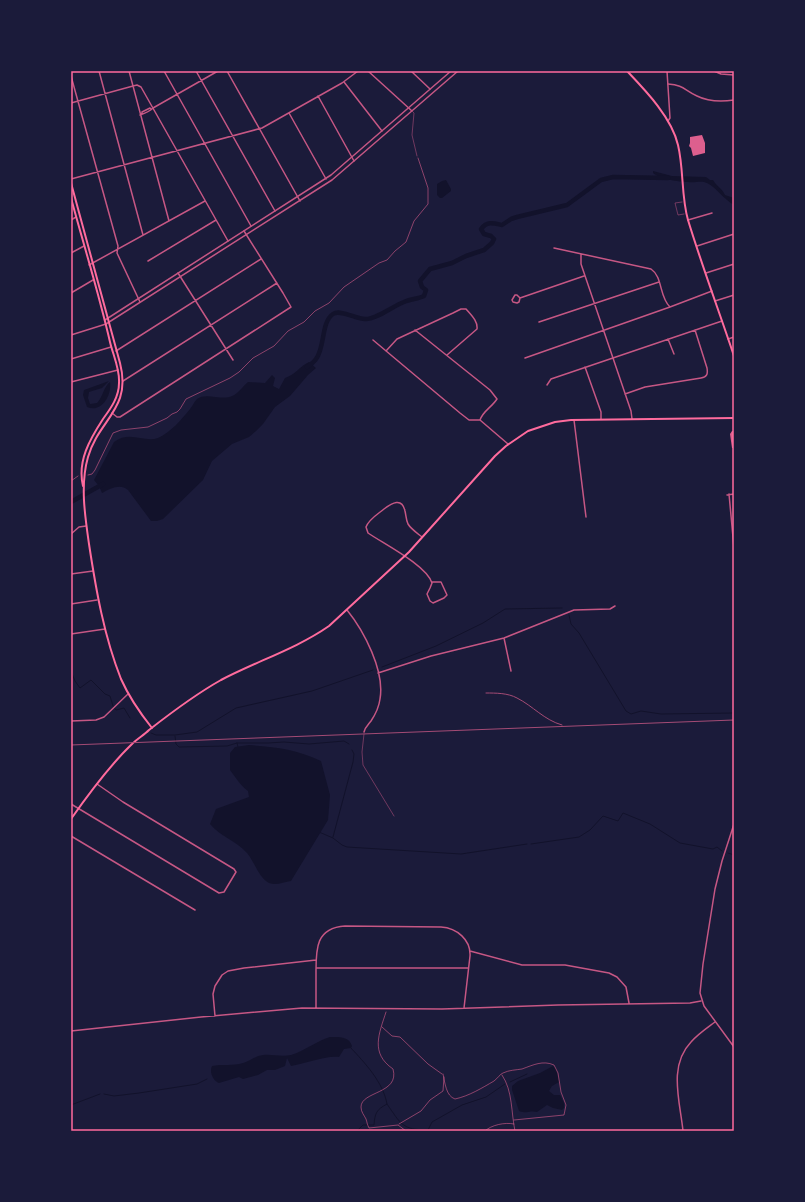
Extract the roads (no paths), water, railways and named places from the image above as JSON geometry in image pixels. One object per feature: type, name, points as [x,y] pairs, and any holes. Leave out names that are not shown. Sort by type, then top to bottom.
[{"type":"main road","points":[[627,71],[657,104],[668,122],[678,144],[686,213],[734,356]]},
{"type":"main road","points":[[71,183],[123,381],[119,401],[90,451],[83,475]]},
{"type":"main road","points":[[71,198],[93,280],[106,319]]},
{"type":"main road","points":[[107,323],[111,348],[118,370],[119,383],[112,406],[88,444],[81,465],[86,526],[98,600],[118,669],[128,694],[135,706],[152,728]]},
{"type":"main road","points":[[71,819],[96,784],[125,751],[152,728],[208,688],[319,633],[347,610],[423,538],[495,456],[508,444],[528,431],[556,422],[574,420],[734,418]]},
{"type":"street","points":[[99,71],[142,235]]},
{"type":"street","points":[[129,71],[169,221]]},
{"type":"street","points":[[164,71],[252,226]]},
{"type":"street","points":[[196,71],[275,211]]},
{"type":"street","points":[[141,114],[142,112],[152,108],[218,71]]},
{"type":"street","points":[[227,71],[300,201]]},
{"type":"street","points":[[71,179],[260,129],[344,81],[358,71]]},
{"type":"street","points":[[368,71],[412,111]]},
{"type":"street","points":[[411,71],[431,89]]},
{"type":"street","points":[[106,319],[326,179],[452,71],[456,73]]},
{"type":"street","points":[[71,335],[107,323],[332,180],[458,71]]},
{"type":"street","points":[[667,71],[670,118],[668,122]]},
{"type":"street","points":[[714,71],[721,74],[734,75]]},
{"type":"street","points":[[71,76],[117,245],[117,254],[140,303]]},
{"type":"street","points":[[344,81],[382,131]]},
{"type":"street","points":[[668,84],[680,85],[697,96],[707,100],[734,100]]},
{"type":"street","points":[[71,103],[137,85],[140,87],[228,241]]},
{"type":"street","points":[[318,96],[355,161]]},
{"type":"street","points":[[289,113],[326,179]]},
{"type":"street","points":[[89,265],[205,200]]},
{"type":"street","points":[[688,220],[712,213]]},
{"type":"street","points":[[71,220],[76,217]]},
{"type":"street","points":[[148,261],[216,220]]},
{"type":"street","points":[[112,413],[117,417],[120,417],[291,307],[244,231]]},
{"type":"street","points":[[697,246],[734,234]]},
{"type":"street","points":[[71,253],[84,246]]},
{"type":"street","points":[[554,248],[649,268],[655,272],[666,302],[670,307]]},
{"type":"street","points":[[581,254],[580,261],[631,411],[632,419]]},
{"type":"street","points":[[116,351],[261,259]]},
{"type":"street","points":[[706,273],[734,264]]},
{"type":"street","points":[[178,273],[233,360]]},
{"type":"street","points":[[520,298],[515,295],[512,297],[512,300],[514,303],[517,303],[519,302],[520,298],[585,276]]},
{"type":"street","points":[[71,293],[93,280]]},
{"type":"street","points":[[539,322],[659,282]]},
{"type":"street","points":[[123,381],[277,283]]},
{"type":"street","points":[[525,358],[712,291]]},
{"type":"street","points":[[716,301],[734,295]]},
{"type":"street","points":[[386,351],[396,339],[462,309],[466,309],[478,325],[477,329],[447,355]]},
{"type":"street","points":[[547,385],[551,379],[722,321]]},
{"type":"street","points":[[415,330],[494,394],[497,399],[480,420]]},
{"type":"street","points":[[625,394],[645,387],[703,378],[706,376],[708,374],[707,368],[695,330]]},
{"type":"street","points":[[728,339],[734,337]]},
{"type":"street","points":[[668,339],[674,354]]},
{"type":"street","points":[[373,340],[469,420],[480,420],[508,444]]},
{"type":"street","points":[[71,359],[111,348]]},
{"type":"street","points":[[586,367],[601,414],[601,420]]},
{"type":"street","points":[[71,382],[118,370]]},
{"type":"street","points":[[574,420],[586,517]]},
{"type":"street","points":[[734,494],[728,494],[734,548]]},
{"type":"street","points":[[423,538],[408,523],[405,510],[402,504],[398,502],[393,502],[373,518],[366,527],[368,533],[404,556],[426,574],[432,582]]},
{"type":"street","points":[[71,534],[79,527],[86,526]]},
{"type":"street","points":[[71,574],[93,571]]},
{"type":"street","points":[[432,582],[441,582],[447,595],[433,603],[426,594],[432,582]]},
{"type":"street","points":[[71,604],[98,600]]},
{"type":"street","points":[[378,673],[427,657],[504,638],[574,610],[610,609],[615,606]]},
{"type":"street","points":[[347,610],[362,632],[375,662],[381,687],[380,698],[374,715],[364,729],[364,732]]},
{"type":"street","points":[[71,634],[106,629]]},
{"type":"street","points":[[504,638],[510,671]]},
{"type":"street","points":[[71,720],[96,720],[104,717],[128,694]]},
{"type":"street","points":[[71,804],[219,893],[222,893],[228,886],[235,871],[232,867],[123,802],[96,784]]},
{"type":"street","points":[[734,824],[715,889],[700,993],[701,1001],[734,1047]]},
{"type":"street","points":[[71,836],[194,910]]},
{"type":"street","points":[[316,1007],[317,947],[321,939],[331,930],[341,926],[446,927],[463,936],[470,952],[464,1008]]},
{"type":"street","points":[[470,952],[522,965],[566,965],[609,973],[617,977],[626,987],[629,1003]]},
{"type":"street","points":[[215,1016],[213,994],[215,986],[222,975],[228,971],[316,960]]},
{"type":"street","points":[[316,968],[469,968]]},
{"type":"street","points":[[71,1031],[316,1007],[388,1009],[464,1008],[629,1003],[690,1003],[701,1001]]},
{"type":"street","points":[[683,1131],[677,1079],[680,1060],[691,1042],[715,1022]]},
{"type":"lane","points":[[412,111],[414,114],[412,134],[417,156]]},
{"type":"lane","points":[[684,202],[675,203],[678,216],[686,213]]},
{"type":"lane","points":[[364,732],[362,752],[363,765],[394,816]]},
{"type":"waterway","points":[[307,367],[319,354],[327,323],[333,314],[344,313],[361,319],[369,319],[406,301],[424,296],[426,290],[422,287],[420,281],[430,269],[452,263],[466,256],[484,250],[492,243],[494,239],[491,236],[484,234],[481,229],[483,226],[493,223],[502,225],[517,217],[567,205],[601,180],[613,177],[668,178]]},
{"type":"waterway","points":[[71,502],[103,484]]},
{"type":"waterway","points":[[382,667],[436,646],[483,623],[505,609],[562,608]]},
{"type":"waterway","points":[[569,615],[571,624],[579,633],[626,711],[631,714],[641,711],[661,714],[734,713]]},
{"type":"waterway","points":[[151,733],[156,735],[175,735],[197,732],[236,708],[312,691],[373,670]]},
{"type":"waterway","points":[[71,671],[80,688],[91,680],[105,694],[110,696],[116,710],[124,708],[130,718]]},
{"type":"waterway","points":[[175,736],[176,744],[179,747],[227,746],[237,743],[284,742],[309,744],[344,741],[349,744]]},
{"type":"waterway","points":[[237,743],[238,747]]},
{"type":"waterway","points":[[333,837],[353,762],[354,754],[352,750]]},
{"type":"waterway","points":[[531,844],[579,837],[590,830],[603,816],[618,821],[623,813],[650,824],[680,843],[713,849],[717,847],[722,851]]},
{"type":"waterway","points":[[319,832],[333,838],[347,847],[461,854],[527,844]]},
{"type":"waterway","points":[[728,853],[734,855]]},
{"type":"waterway","points":[[350,1047],[367,1066],[382,1088],[387,1104],[380,1108],[377,1112],[374,1125],[363,1125],[357,1131]]},
{"type":"waterway","points":[[510,1082],[527,1074]]},
{"type":"waterway","points":[[104,1094],[114,1096],[139,1093],[197,1084],[207,1079]]},
{"type":"waterway","points":[[387,1104],[399,1121],[407,1127],[419,1130],[428,1130],[432,1122],[462,1105],[486,1097],[505,1084]]},
{"type":"waterway","points":[[71,1105],[100,1094]]},
{"type":"railway","points":[[486,693],[513,696],[523,701],[550,720],[562,725]]},
{"type":"railway","points":[[71,745],[734,720]]}]
